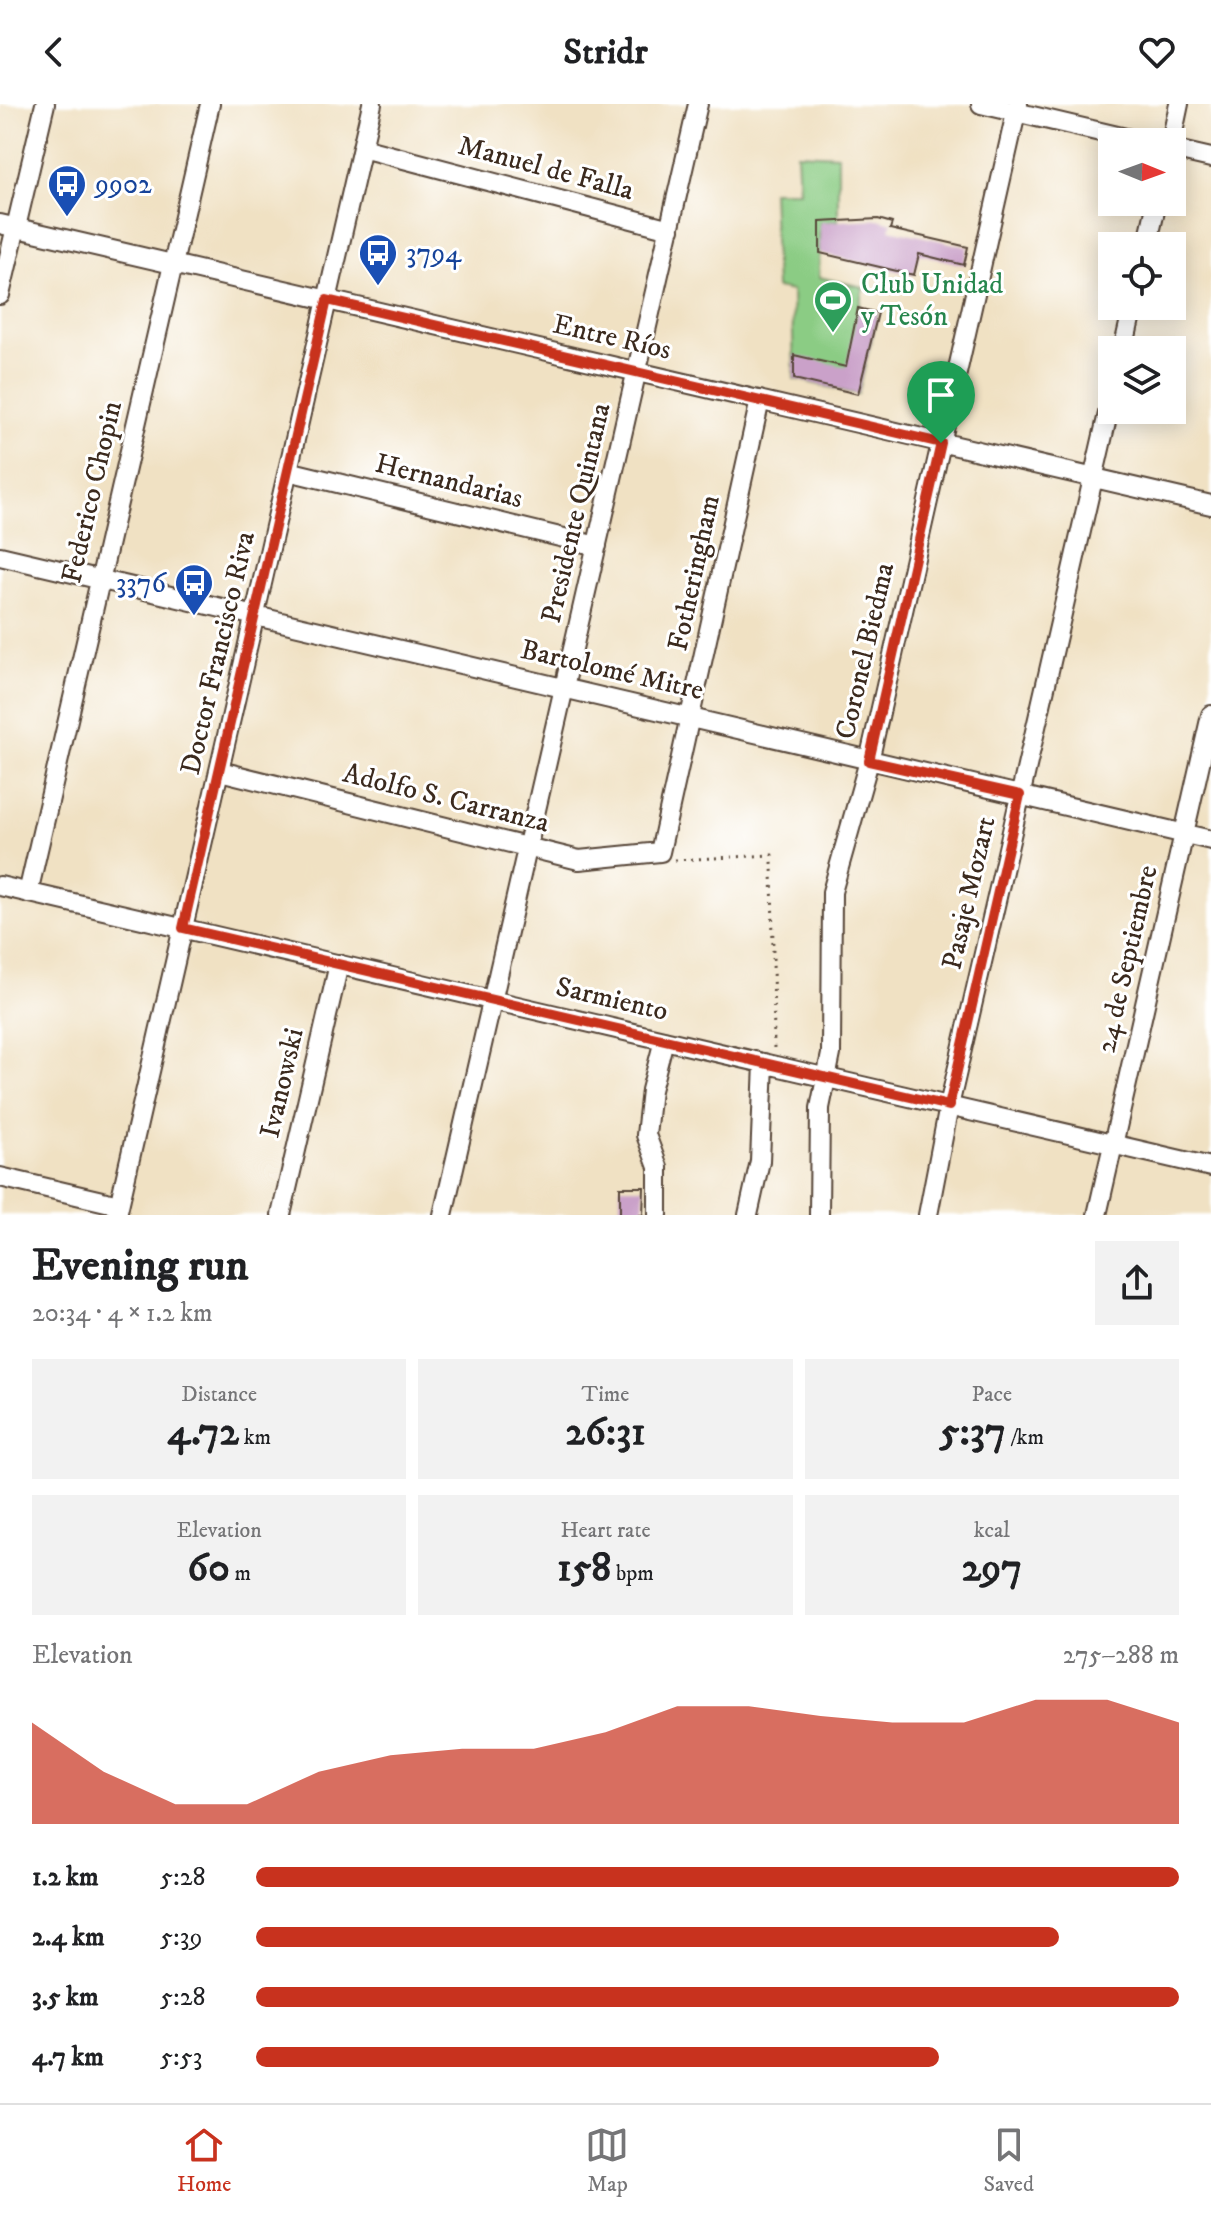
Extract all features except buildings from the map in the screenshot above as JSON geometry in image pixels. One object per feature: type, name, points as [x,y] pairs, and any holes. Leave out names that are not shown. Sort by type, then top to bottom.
[{"type":"street","points":[[0,295],[8,226],[45,104]]},
{"type":"street","name":"Federico Chopin","points":[[28,893],[210,104]]},
{"type":"street","name":"Doctor Francisco Riva","points":[[118,1210],[372,104]]},
{"type":"street","name":"Presidente Quintana","points":[[443,1215],[698,104]]},
{"type":"street","points":[[981,104],[1017,108],[1098,130]]},
{"type":"street","points":[[1174,128],[1179,104]]},
{"type":"street","name":"Coronel Biedma","points":[[819,1215],[820,1108],[831,1054],[832,892],[869,761],[1017,108]]},
{"type":"street","name":"Manuel de Falla","points":[[362,148],[670,229]]},
{"type":"street","points":[[1186,152],[1211,158]]},
{"type":"street","name":"Entre Ríos","points":[[8,226],[1211,505]]},
{"type":"street","name":"Fotheringham","points":[[660,852],[760,400]]},
{"type":"street","name":"Pasaje Mozart","points":[[928,1215],[949,1106],[1105,424]]},
{"type":"street","name":"Hernandarias","points":[[288,471],[597,546]]},
{"type":"street","name":"Bartolomé Mitre","points":[[0,556],[1211,840]]},
{"type":"street","name":"24 de Septiembre","points":[[1097,1215],[1211,715]]},
{"type":"street","name":"Adolfo S. Carranza","points":[[220,771],[579,860],[660,852]]},
{"type":"street","name":"Sarmiento","points":[[0,886],[1211,1167]]},
{"type":"street","name":"Ivanowski","points":[[281,1215],[339,964]]},
{"type":"street","points":[[658,1215],[658,1167],[646,1135],[651,1090],[664,1040]]},
{"type":"street","points":[[748,1215],[760,1161],[769,1064]]},
{"type":"street","points":[[0,1177],[118,1210]]},
{"type":"path","points":[[660,852],[675,860],[772,855],[769,1064]]},
{"type":"green space","points":[[797,153],[838,155],[838,221],[820,223],[819,277],[863,287],[859,308],[878,313],[858,394],[794,379],[792,291],[776,288],[772,191],[799,191]]},
{"type":"place","name":"9902","points":[[67,218]]},
{"type":"place","name":"3794","points":[[378,287]]},
{"type":"place","name":"Club Unidad y Tesón","points":[[833,334]]},
{"type":"place","name":"3376","points":[[194,617]]},
{"type":"route","points":[[327,300],[941,443],[869,761],[1020,795],[949,1106],[183,928],[327,300]]}]
